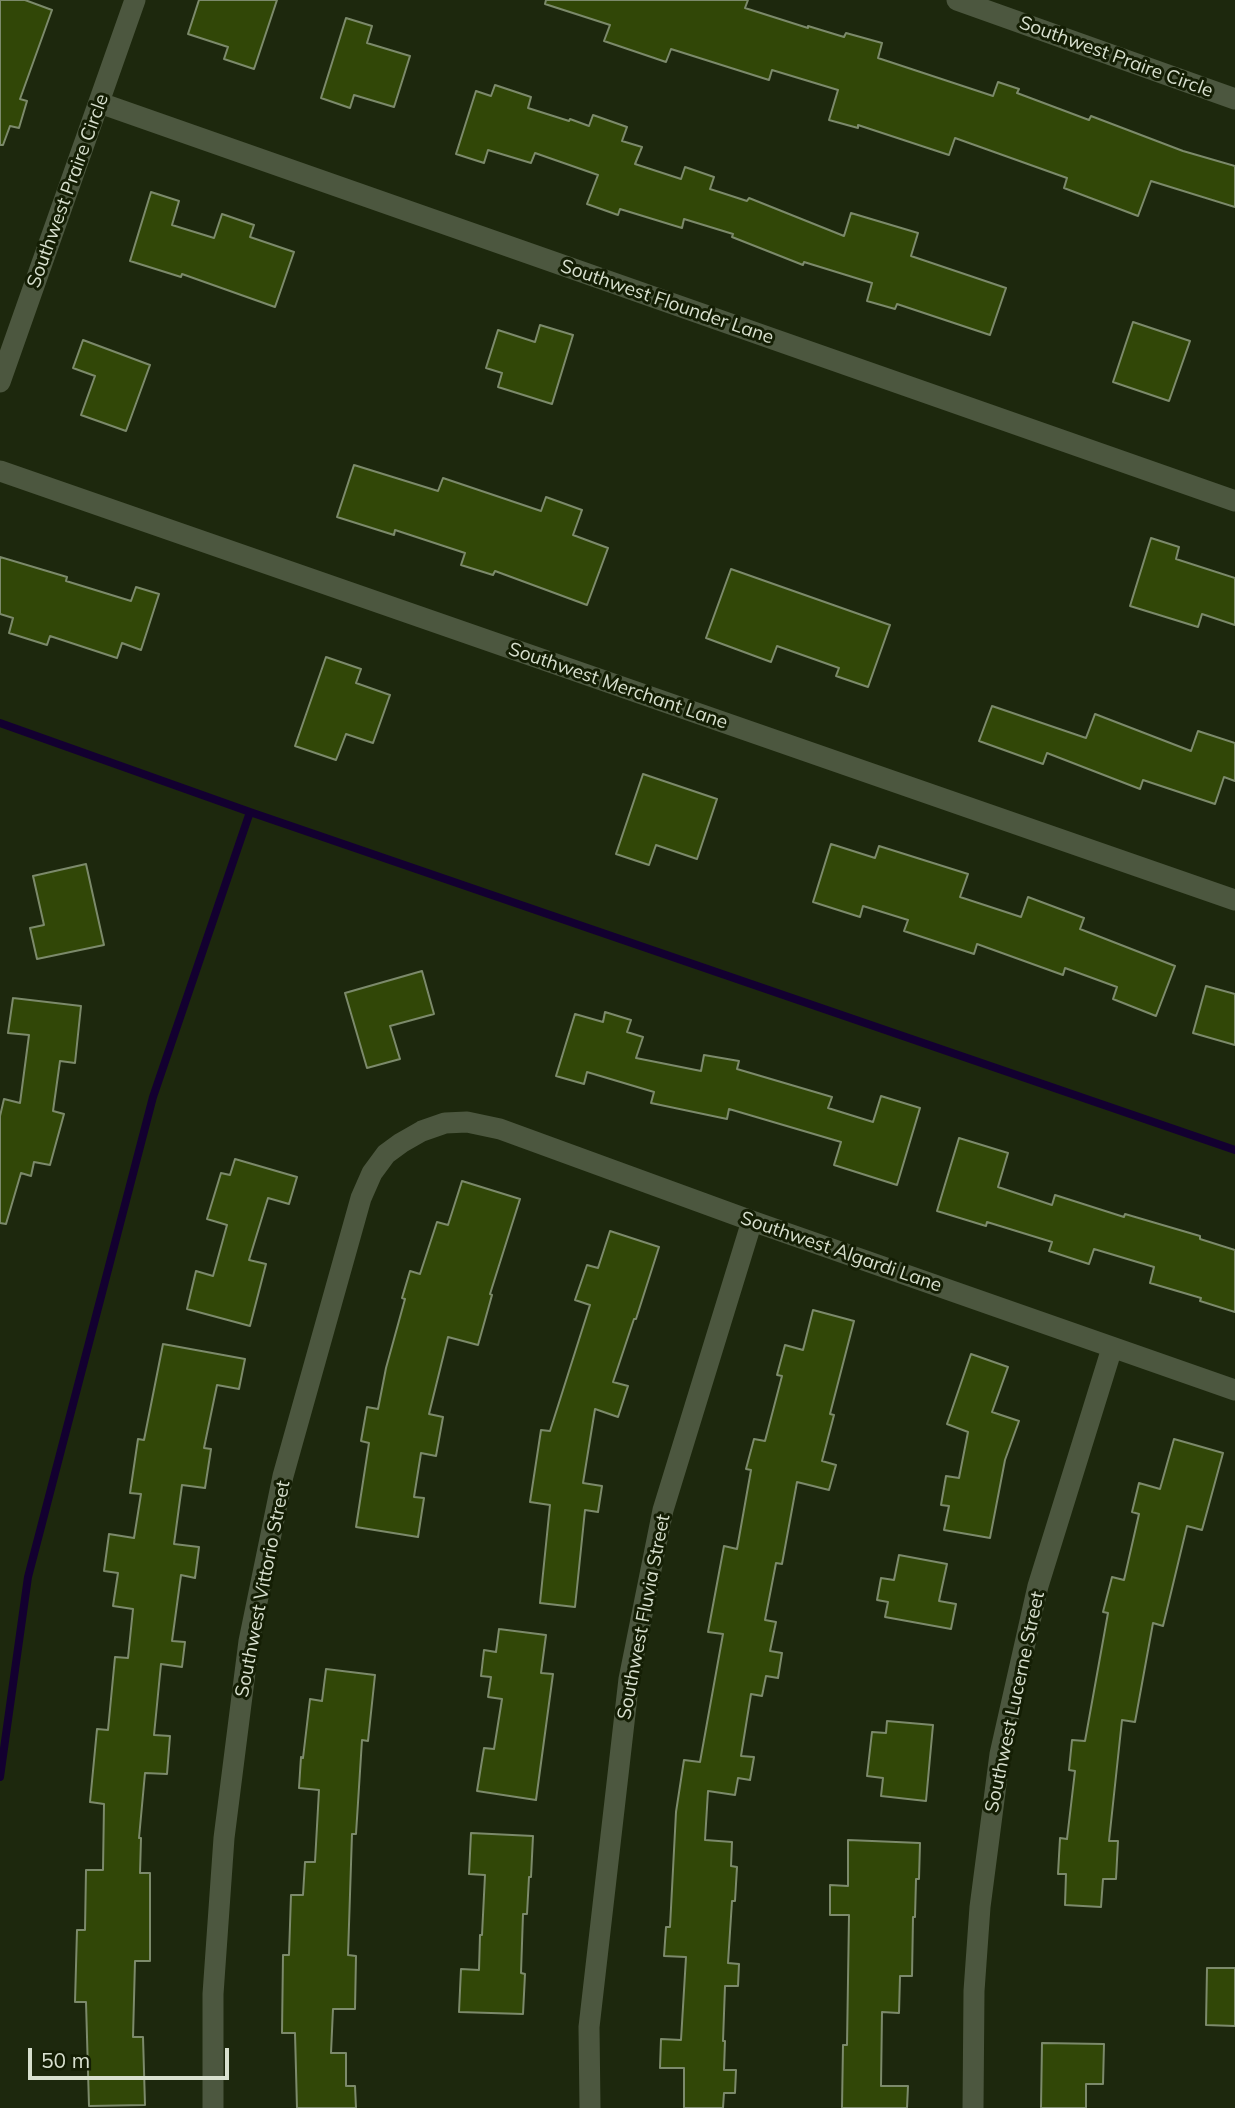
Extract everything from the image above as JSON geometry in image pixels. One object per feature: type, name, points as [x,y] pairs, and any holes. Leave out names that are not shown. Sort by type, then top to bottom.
[{"type":"street","name":"Southwest Praire Circle","points":[[0,382],[135,0]]},
{"type":"street","name":"Southwest Praire Circle","points":[[957,0],[1235,99]]},
{"type":"street","name":"Southwest Flounder Lane","points":[[100,103],[1235,502]]},
{"type":"street","name":"Southwest Merchant Lane","points":[[0,471],[1235,900]]},
{"type":"street","name":"Southwest Algardi Lane","points":[[445,1123],[467,1122],[500,1129],[752,1221],[1235,1390]]},
{"type":"street","name":"Southwest Vittorio Street","points":[[213,2108],[213,1994],[224,1838],[249,1641],[283,1476],[361,1198],[372,1174],[386,1154],[401,1143],[422,1131],[445,1123]]},
{"type":"street","name":"Southwest Fluvia Street","points":[[590,2108],[589,2027],[629,1679],[663,1510],[752,1221]]},
{"type":"street","name":"Southwest Lucerne Street","points":[[973,2108],[975,1977],[980,1908],[1000,1754],[1038,1586],[1112,1348]]},
{"type":"building","points":[[0,0],[25,0],[52,10],[20,99],[27,101],[19,128],[10,126],[3,145],[0,145]]},
{"type":"building","points":[[199,0],[277,0],[254,69],[224,59],[228,47],[188,34]]},
{"type":"building","points":[[546,0],[748,0],[745,8],[808,28],[844,37],[846,33],[882,43],[878,58],[993,96],[998,82],[1019,89],[1017,93],[1089,120],[1091,116],[1183,151],[1235,166],[1235,207],[1151,181],[1138,216],[1064,188],[1067,178],[955,138],[949,155],[858,125],[858,128],[829,120],[838,90],[772,70],[769,80],[671,49],[666,62],[604,41],[610,25],[545,4]]},
{"type":"building","points":[[346,18],[372,26],[367,43],[410,56],[394,107],[354,95],[350,108],[321,98]]},
{"type":"building","points":[[495,85],[531,97],[528,108],[589,126],[593,115],[627,127],[622,141],[642,147],[635,164],[681,179],[685,167],[714,177],[710,189],[747,201],[749,198],[844,236],[851,213],[918,233],[911,256],[1006,288],[990,335],[897,304],[895,309],[867,301],[872,283],[804,262],[803,265],[732,237],[733,234],[684,219],[682,228],[620,209],[618,215],[587,204],[598,175],[535,153],[531,163],[488,150],[484,163],[456,154],[476,91],[491,96]]},
{"type":"building","points":[[151,192],[179,201],[172,225],[214,238],[222,214],[254,225],[250,237],[294,252],[275,307],[182,274],[181,277],[130,261]]},
{"type":"building","points":[[1133,322],[1190,341],[1169,401],[1113,382]]},
{"type":"building","points":[[540,325],[573,335],[552,404],[498,387],[502,373],[486,368],[498,330],[535,342]]},
{"type":"building","points":[[83,340],[150,365],[126,431],[81,415],[95,376],[73,368]]},
{"type":"building","points":[[354,465],[438,491],[443,478],[541,511],[546,497],[582,510],[573,535],[608,548],[587,605],[495,571],[493,575],[461,565],[465,553],[395,530],[394,535],[337,517]]},
{"type":"building","points":[[1151,538],[1179,547],[1176,559],[1235,578],[1235,625],[1202,614],[1198,627],[1130,606]]},
{"type":"building","points":[[0,557],[67,577],[66,581],[131,601],[136,587],[159,594],[141,650],[122,643],[117,658],[50,636],[47,645],[9,633],[13,618],[0,614]]},
{"type":"building","points":[[731,569],[890,625],[868,687],[836,676],[839,668],[777,646],[771,662],[706,638]]},
{"type":"building","points":[[326,657],[361,669],[356,683],[390,695],[373,743],[346,734],[336,760],[295,746]]},
{"type":"building","points":[[992,706],[1086,738],[1095,714],[1191,751],[1198,731],[1235,743],[1235,781],[1224,777],[1215,804],[1143,780],[1140,789],[1047,753],[1043,764],[979,741]]},
{"type":"building","points":[[643,774],[717,799],[697,859],[656,845],[649,865],[616,854]]},
{"type":"building","points":[[831,844],[875,858],[879,846],[968,874],[960,897],[1021,917],[1028,897],[1084,918],[1080,929],[1175,966],[1156,1016],[1113,999],[1117,987],[1065,968],[1063,975],[977,944],[974,954],[904,931],[908,920],[863,906],[860,917],[813,902]]},
{"type":"building","points":[[86,864],[104,945],[37,959],[30,928],[44,925],[33,876]]},
{"type":"building","points":[[422,971],[434,1014],[390,1026],[400,1059],[367,1068],[345,993]]},
{"type":"building","points":[[1206,986],[1235,994],[1235,1045],[1193,1033]]},
{"type":"building","points":[[13,998],[81,1006],[75,1063],[60,1061],[53,1111],[64,1114],[50,1165],[34,1162],[31,1176],[21,1173],[6,1224],[0,1223],[0,1116],[4,1099],[20,1103],[29,1035],[8,1033]]},
{"type":"building","points":[[605,1012],[631,1020],[627,1032],[643,1037],[636,1058],[701,1071],[704,1055],[739,1061],[737,1069],[832,1097],[828,1108],[873,1122],[881,1096],[920,1108],[897,1185],[834,1165],[841,1142],[729,1109],[727,1119],[651,1103],[654,1092],[587,1072],[584,1084],[556,1076],[575,1014],[603,1022]]},
{"type":"building","points":[[959,1138],[1008,1153],[998,1187],[1052,1205],[1055,1195],[1124,1217],[1125,1214],[1200,1236],[1200,1239],[1235,1250],[1235,1312],[1200,1301],[1201,1298],[1150,1283],[1154,1267],[1094,1249],[1089,1264],[1049,1251],[1052,1242],[987,1222],[986,1226],[937,1211]]},
{"type":"building","points":[[235,1159],[297,1177],[289,1204],[268,1198],[249,1260],[266,1264],[250,1326],[187,1309],[196,1271],[213,1276],[227,1225],[207,1219],[221,1173],[230,1175]]},
{"type":"building","points":[[462,1181],[520,1199],[490,1294],[492,1295],[478,1345],[448,1337],[429,1414],[443,1417],[436,1456],[421,1453],[414,1497],[424,1498],[418,1537],[356,1527],[369,1443],[361,1441],[367,1407],[378,1409],[410,1271],[420,1274],[437,1222],[448,1225]]},
{"type":"building","points":[[610,1231],[659,1247],[613,1382],[628,1386],[618,1417],[595,1409],[583,1483],[602,1486],[598,1512],[585,1510],[575,1607],[540,1603],[550,1505],[530,1502],[541,1430],[550,1431],[590,1305],[575,1300],[587,1265],[598,1268]]},
{"type":"building","points":[[813,1310],[854,1321],[830,1414],[834,1415],[822,1461],[836,1465],[829,1490],[797,1482],[782,1564],[776,1563],[765,1620],[776,1622],[770,1651],[782,1653],[778,1678],[766,1676],[762,1696],[751,1694],[741,1756],[754,1757],[750,1780],[738,1778],[735,1795],[708,1791],[705,1840],[732,1842],[731,1866],[737,1867],[728,1963],[739,1964],[738,1986],[725,1986],[723,2041],[724,2070],[736,2070],[735,2093],[724,2093],[723,2108],[684,2108],[684,2068],[660,2068],[661,2039],[681,2040],[686,1957],[664,1956],[666,1927],[670,1927],[676,1812],[684,1760],[700,1762],[723,1634],[708,1632],[724,1546],[737,1549],[751,1470],[746,1469],[754,1439],[765,1441],[782,1376],[777,1375],[785,1345],[803,1350]]},
{"type":"building","points":[[163,1344],[245,1359],[239,1389],[217,1385],[204,1448],[211,1449],[205,1488],[182,1485],[174,1544],[199,1547],[195,1578],[181,1575],[172,1641],[185,1642],[182,1667],[161,1664],[154,1735],[170,1736],[167,1774],[145,1773],[139,1838],[140,1873],[150,1873],[150,1961],[135,1961],[133,2037],[143,2037],[145,2105],[89,2106],[86,2002],[75,2002],[77,1930],[85,1930],[86,1870],[103,1870],[104,1804],[90,1802],[97,1729],[108,1730],[115,1657],[128,1658],[133,1609],[113,1606],[118,1573],[104,1571],[109,1534],[134,1538],[141,1494],[130,1493],[138,1439],[144,1440]]},
{"type":"building","points":[[971,1354],[1008,1367],[992,1412],[1019,1421],[1005,1460],[990,1538],[944,1530],[949,1506],[941,1505],[946,1476],[959,1478],[968,1432],[947,1424]]},
{"type":"building","points":[[1174,1439],[1223,1453],[1202,1530],[1187,1526],[1163,1626],[1153,1623],[1135,1722],[1122,1720],[1109,1841],[1118,1841],[1116,1879],[1103,1879],[1101,1907],[1065,1905],[1066,1874],[1058,1874],[1060,1838],[1067,1839],[1075,1771],[1069,1770],[1072,1740],[1085,1741],[1108,1613],[1103,1612],[1112,1577],[1124,1580],[1139,1514],[1132,1512],[1139,1483],[1160,1489]]},
{"type":"building","points":[[899,1555],[947,1564],[939,1601],[956,1604],[951,1629],[885,1617],[888,1602],[877,1600],[881,1578],[894,1580]]},
{"type":"building","points":[[499,1629],[546,1635],[541,1673],[553,1674],[536,1800],[477,1791],[484,1748],[494,1749],[502,1699],[488,1697],[491,1677],[481,1676],[484,1650],[496,1652]]},
{"type":"building","points":[[326,1669],[375,1675],[368,1741],[362,1740],[356,1834],[352,1834],[348,1955],[356,1956],[355,2009],[333,2009],[331,2053],[346,2053],[346,2086],[355,2086],[356,2108],[297,2108],[295,2033],[282,2033],[283,1955],[289,1955],[291,1895],[303,1895],[305,1862],[315,1862],[319,1790],[299,1788],[301,1757],[303,1758],[310,1699],[322,1701]]},
{"type":"building","points":[[887,1721],[933,1725],[926,1801],[881,1796],[883,1778],[867,1776],[872,1732],[886,1733]]},
{"type":"building","points":[[471,1833],[533,1836],[527,1914],[523,1914],[523,2014],[459,2012],[461,1969],[479,1970],[482,1935],[485,1875],[469,1874]]},
{"type":"building","points":[[848,1840],[920,1843],[919,1879],[916,1879],[913,1917],[912,1976],[900,1976],[899,2013],[882,2012],[881,2086],[908,2086],[907,2108],[842,2108],[843,2045],[847,2045],[849,1915],[830,1915],[830,1885],[848,1886]]},
{"type":"building","points":[[1207,1968],[1235,1968],[1235,2026],[1206,2025]]},
{"type":"building","points":[[1042,2043],[1104,2044],[1103,2084],[1086,2084],[1086,2108],[1041,2108]]},
{"type":"waterway","points":[[0,723],[250,812],[1235,1150]]},
{"type":"waterway","points":[[0,1777],[28,1577],[153,1097],[250,812]]}]
